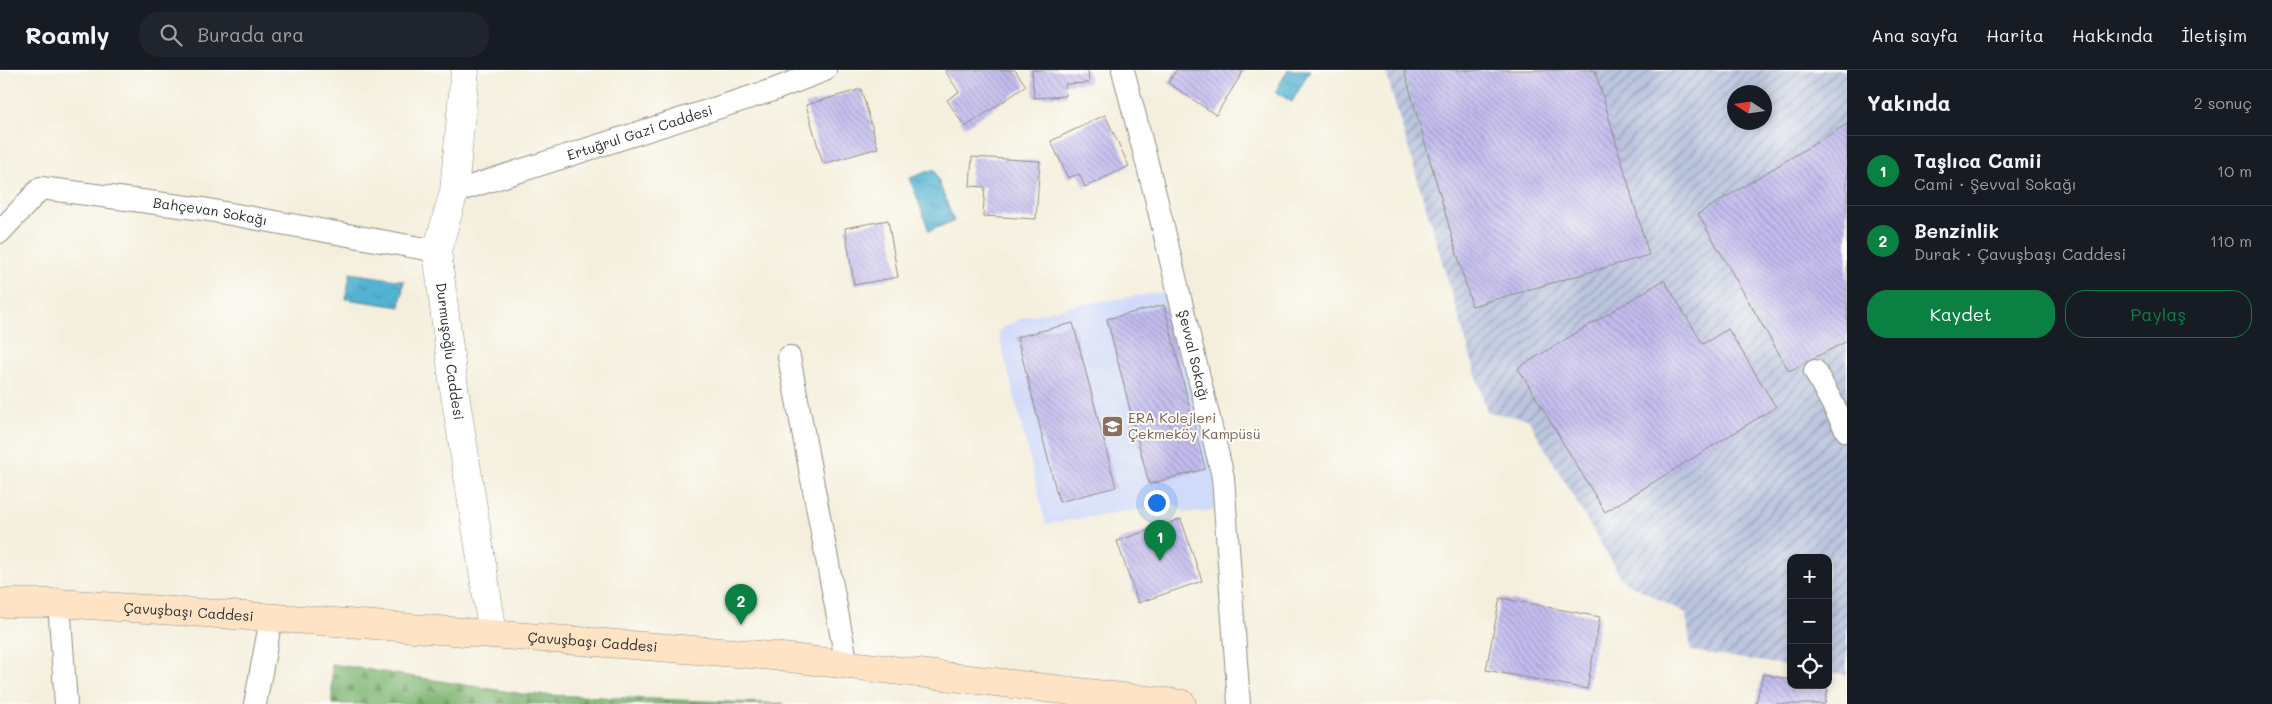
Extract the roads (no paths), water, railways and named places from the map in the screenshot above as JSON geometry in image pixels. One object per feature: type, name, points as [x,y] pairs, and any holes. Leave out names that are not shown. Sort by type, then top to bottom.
[{"type":"main road","name":"Çavuşbaşı Caddesi","points":[[0,603],[59,603],[773,656],[1182,704]]},
{"type":"street","name":"Durmuşoğlu Caddesi","points":[[465,70],[454,192],[437,251],[454,388],[493,634]]},
{"type":"street","name":"Ertuğrul Gazi Caddesi","points":[[454,192],[773,90],[825,70]]},
{"type":"street","name":"Şevval Sokağı","points":[[1123,70],[1223,477],[1239,704]]},
{"type":"street","name":"Bahçevan Sokağı","points":[[0,232],[41,188],[203,209],[437,251]]},
{"type":"street","points":[[789,357],[847,665]]},
{"type":"street","points":[[1815,371],[1847,430]]},
{"type":"street","points":[[59,603],[66,704]]},
{"type":"street","points":[[255,704],[271,619]]},
{"type":"water","points":[[1288,70],[1310,70],[1292,102],[1275,92]]},
{"type":"water","points":[[934,169],[954,221],[929,231],[910,178]]},
{"type":"water","points":[[350,273],[404,281],[400,307],[346,299]]},
{"type":"place","name":"ERA Kolejleri Çekmeköy Kampüsü","points":[[1112,426]]},
{"type":"place","name":"Taşlıca Camii","points":[[1160,561]]},
{"type":"place","name":"Benzinlik","points":[[741,625]]}]
